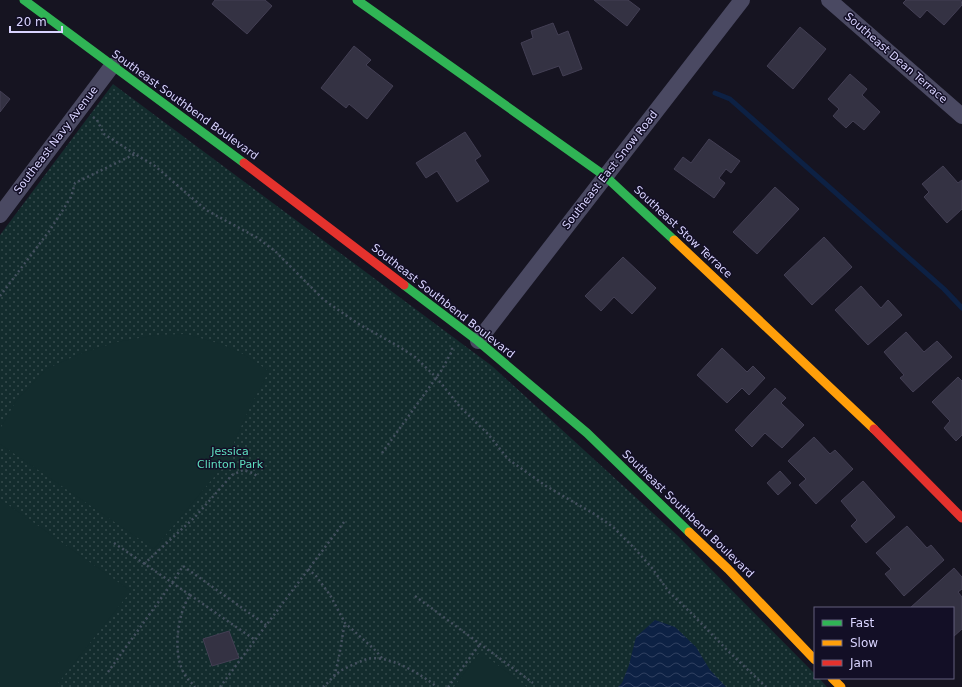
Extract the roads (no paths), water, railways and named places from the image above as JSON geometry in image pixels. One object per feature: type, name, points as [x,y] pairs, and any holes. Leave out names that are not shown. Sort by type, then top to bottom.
[{"type":"street","name":"Southeast Southbend Boulevard","points":[[24,0],[238,158],[478,341],[587,433],[728,569],[814,659]]},
{"type":"street","name":"Southeast Stow Terrace","points":[[357,0],[605,176],[860,413],[962,518]]},
{"type":"street","name":"Southeast East Snow Road","points":[[478,341],[742,0]]},
{"type":"street","name":"Southeast Dean Terrace","points":[[829,0],[962,116]]},
{"type":"street","name":"Southeast Navy Avenue","points":[[0,215],[112,66]]},
{"type":"street","points":[[833,679],[841,687]]},
{"type":"water","points":[[655,620],[675,627],[696,647],[710,670],[726,687],[618,687],[622,683],[629,665],[636,637]]},
{"type":"waterway","points":[[715,93],[730,99],[944,289],[962,308]]},
{"type":"park label","name":"Jessica Clinton Park","points":[[230,457]]}]
